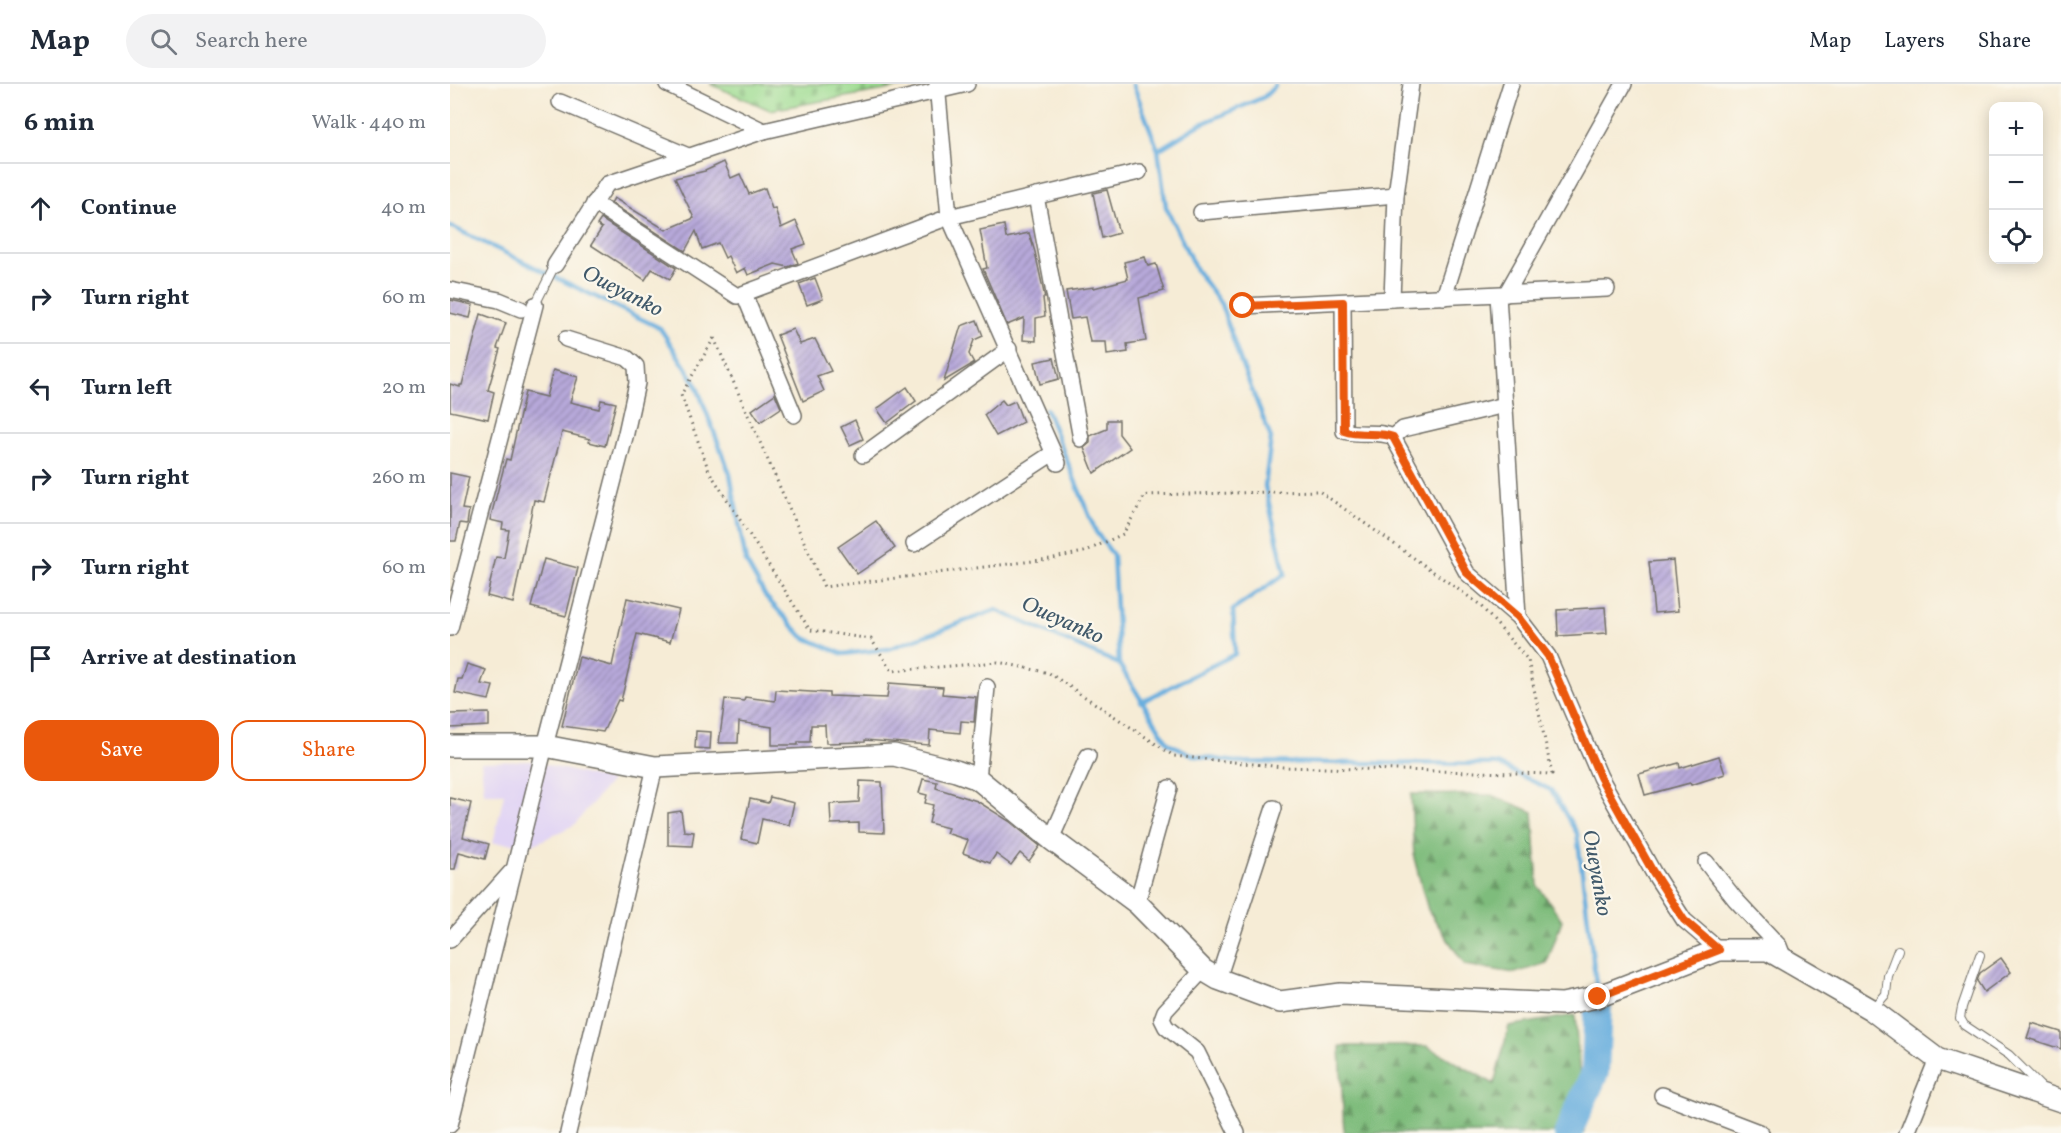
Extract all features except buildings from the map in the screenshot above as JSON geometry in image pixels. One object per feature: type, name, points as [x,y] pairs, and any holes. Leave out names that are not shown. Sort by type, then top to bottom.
[{"type":"street","points":[[667,84],[764,130]]},
{"type":"street","points":[[555,265],[607,184],[764,130],[937,87],[968,84]]},
{"type":"street","points":[[1392,299],[1396,195],[1411,84]]},
{"type":"street","points":[[1444,297],[1511,84]]},
{"type":"street","points":[[1518,617],[1505,405],[1502,294],[1624,84]]},
{"type":"street","points":[[914,544],[1056,458],[949,217],[937,87]]},
{"type":"street","points":[[560,102],[687,156]]},
{"type":"street","points":[[594,203],[737,296],[949,217],[1139,172]]},
{"type":"street","points":[[1201,212],[1396,195]]},
{"type":"street","points":[[1036,196],[1080,439]]},
{"type":"street","points":[[1243,306],[1607,289]]},
{"type":"street","points":[[450,290],[528,307],[450,628]]},
{"type":"street","points":[[744,294],[794,415]]},
{"type":"street","points":[[1343,302],[1344,431],[1355,435],[1393,437],[1467,573],[1518,617],[1548,656],[1600,777],[1653,872],[1684,920],[1719,950]]},
{"type":"street","points":[[450,1125],[637,383],[636,366],[627,358],[566,339]]},
{"type":"street","points":[[863,455],[1009,349]]},
{"type":"street","points":[[1393,437],[1403,429],[1505,405]]},
{"type":"street","points":[[978,779],[987,687]]},
{"type":"street","points":[[450,746],[545,746],[656,767],[894,755],[978,779],[1051,839],[1137,903],[1211,974],[1280,1002],[1341,994],[1562,1004],[1598,997],[1719,950],[1767,950],[1872,1010],[1936,1059],[2056,1099]]},
{"type":"street","points":[[1051,839],[1088,756]]},
{"type":"street","points":[[568,1133],[656,767]]},
{"type":"street","points":[[1137,903],[1169,788]]},
{"type":"street","points":[[1237,1133],[1197,1052],[1166,1027],[1162,1019],[1165,1011],[1211,974],[1275,808]]},
{"type":"street","points":[[1706,862],[1735,899],[1779,946],[1784,959]]},
{"type":"street","points":[[450,940],[514,869]]},
{"type":"street","points":[[1907,1133],[1936,1059]]},
{"type":"street","points":[[1662,1095],[1734,1128],[1761,1133]]},
{"type":"lane","points":[[528,307],[555,265]]},
{"type":"lane","points":[[1872,1010],[1886,994],[1888,976],[1898,950]]},
{"type":"lane","points":[[1980,955],[1962,1007],[1960,1018],[1964,1026],[2009,1055],[2056,1099]]},
{"type":"path","points":[[714,338],[824,587],[1049,559],[1084,552],[1123,534],[1145,495],[1319,491],[1479,604],[1528,660],[1552,774],[1283,767],[1174,756],[1049,673],[998,662],[892,671],[871,639],[810,630],[709,471],[681,395],[714,338]]},
{"type":"shaded area","points":[[532,761],[611,781],[574,825],[535,844],[493,843],[504,794],[484,793],[481,762]]},
{"type":"green space","points":[[710,84],[920,84],[770,110]]},
{"type":"green space","points":[[1411,794],[1492,795],[1533,812],[1538,886],[1562,920],[1547,963],[1515,973],[1465,965],[1428,910],[1414,858]]},
{"type":"green space","points":[[1575,1015],[1584,1133],[1344,1133],[1340,1046],[1427,1046],[1494,1084],[1509,1026]]},
{"type":"waterway","points":[[1133,84],[1158,150],[1166,207],[1196,270],[1221,304],[1271,438],[1265,486],[1285,574],[1233,610],[1235,654],[1141,702]]},
{"type":"waterway","points":[[1158,150],[1199,125],[1264,97],[1275,86]]},
{"type":"waterway","name":"Oueyanko","points":[[450,226],[660,328],[695,382],[730,474],[746,562],[766,597],[803,637],[843,654],[888,649],[996,610],[1119,664],[1168,743],[1195,756],[1236,762],[1497,764],[1551,790],[1577,833],[1597,991]]},
{"type":"waterway","points":[[1046,409],[1096,532],[1113,555],[1119,664]]},
{"type":"waterway","points":[[1568,1133],[1595,1072],[1598,1004]]},
{"type":"route","points":[[1243,306],[1343,302],[1344,431],[1355,435],[1393,437],[1467,573],[1518,617],[1548,656],[1600,777],[1653,872],[1684,920],[1719,950],[1598,997]]}]
